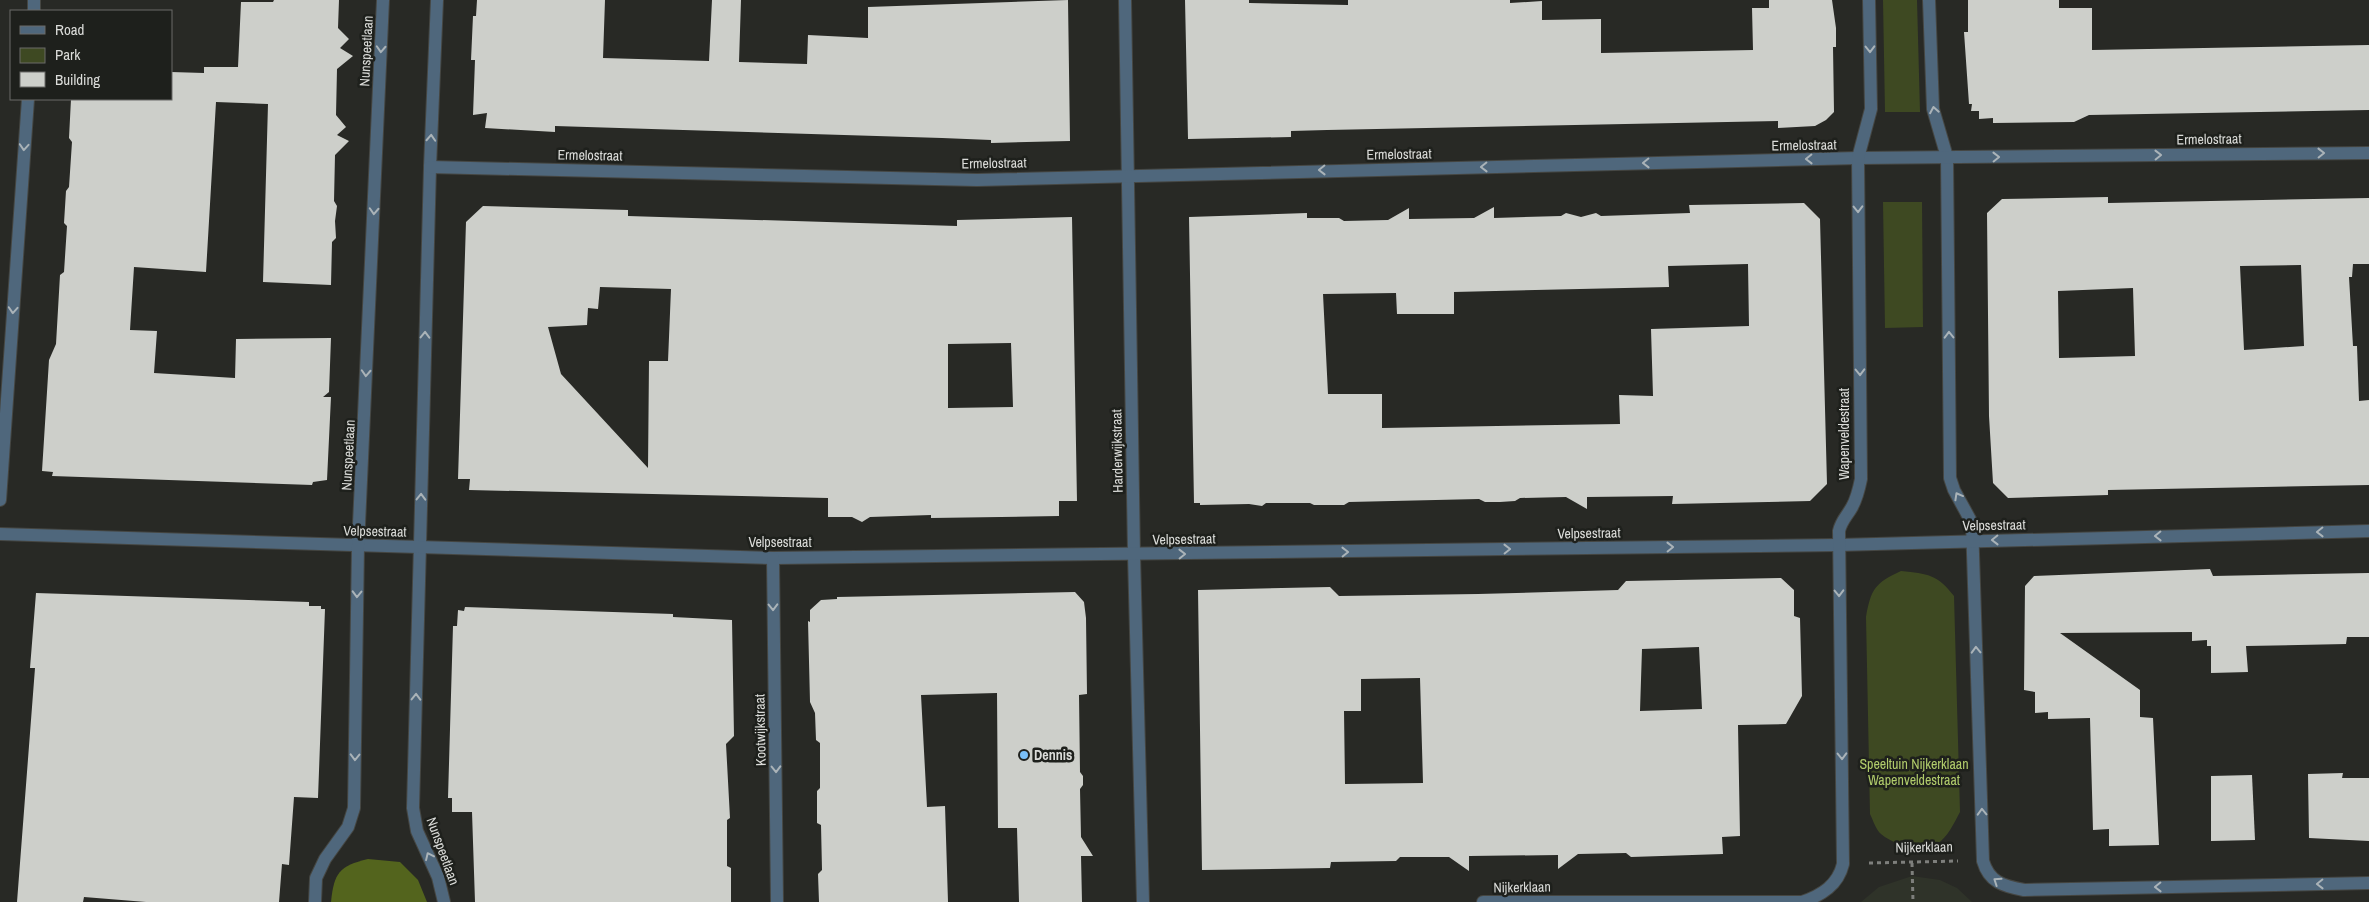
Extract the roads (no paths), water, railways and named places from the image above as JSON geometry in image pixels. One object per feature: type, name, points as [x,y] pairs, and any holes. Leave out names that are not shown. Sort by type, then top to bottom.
[{"type":"street","name":"Nunspeetlaan","points":[[315,902],[316,878],[325,859],[348,827],[354,808],[358,546],[383,0]]},
{"type":"street","name":"Nunspeetlaan","points":[[437,0],[430,167],[413,808],[417,831],[438,877],[444,902]]},
{"type":"street","name":"Harderwijkstraat","points":[[1126,0],[1126,175],[1142,902]]},
{"type":"street","name":"Wapenveldestraat","points":[[1843,864],[1838,544],[1841,521],[1852,507],[1860,479],[1858,158],[1872,109],[1869,0]]},
{"type":"street","points":[[1930,0],[1933,109],[1947,157],[1950,478],[1954,490],[1972,523],[1983,861],[1986,872],[2007,887],[2024,890],[2369,883]]},
{"type":"street","points":[[0,500],[28,100]]},
{"type":"street","name":"Ermelostraat","points":[[430,167],[977,180],[1858,158],[2369,153]]},
{"type":"street","name":"Velpsestraat","points":[[0,534],[773,558],[1134,555],[1838,544],[2369,531]]},
{"type":"street","name":"Kootwijkstraat","points":[[773,558],[777,902]]},
{"type":"street","name":"Nijkerklaan","points":[[1483,902],[1802,902],[1817,897],[1829,888],[1840,876],[1843,864]]},
{"type":"place","name":"Dennis","points":[[1024,755]]},
{"type":"park label","name":"Speeltuin Nijkerklaan Wapenveldestraat","points":[[1914,772]]}]
